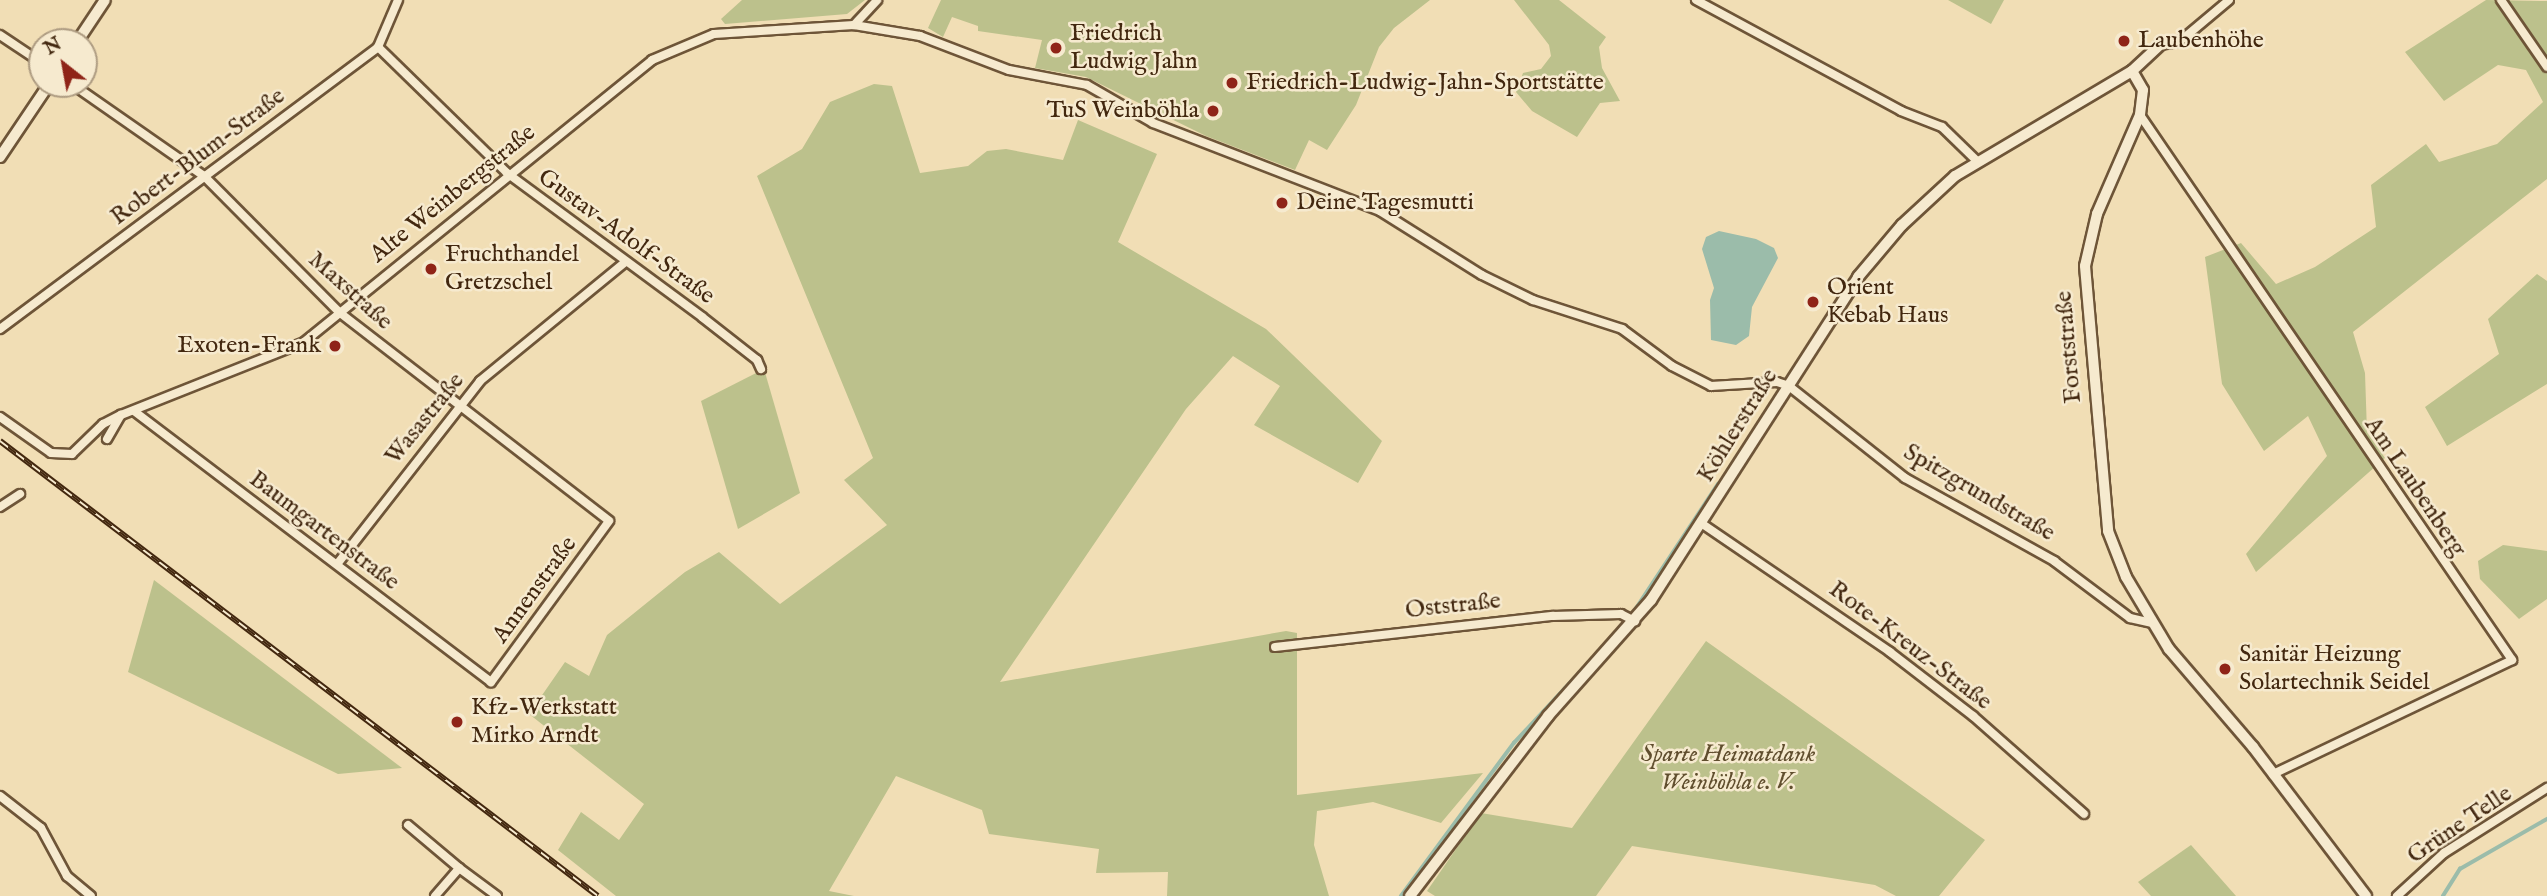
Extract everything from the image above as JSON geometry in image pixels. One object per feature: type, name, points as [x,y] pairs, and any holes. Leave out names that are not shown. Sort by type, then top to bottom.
[{"type":"main road","points":[[86,28],[105,0]]},
{"type":"main road","points":[[0,157],[40,98]]},
{"type":"street","points":[[379,47],[398,0]]},
{"type":"street","points":[[854,25],[877,0]]},
{"type":"street","points":[[1696,0],[1901,111],[1942,127],[1977,161]]},
{"type":"street","points":[[2160,45],[2179,43],[2229,0]]},
{"type":"street","points":[[2501,0],[2547,67]]},
{"type":"street","points":[[854,25],[920,36],[1009,70],[1087,85],[1153,123],[1367,205],[1482,275],[1533,300],[1622,329],[1672,366],[1711,386],[1777,382],[1789,386]]},
{"type":"street","name":"Alte Weinbergstraße","points":[[0,418],[62,457],[121,415],[285,353],[339,313],[507,173],[652,60],[713,34],[854,25]]},
{"type":"street","points":[[0,35],[28,54]]},
{"type":"street","name":"Köhlerstraße","points":[[1410,896],[1548,716],[1635,621],[1870,261],[1934,193],[1977,161],[2133,71],[2160,45]]},
{"type":"street","name":"Gustav-Adolf-Straße","points":[[379,47],[507,173],[745,349],[761,369]]},
{"type":"street","name":"Robert-Blum-Straße","points":[[0,329],[379,47]]},
{"type":"street","name":"Forststraße","points":[[2133,71],[2143,90],[2140,115],[2097,214],[2084,281],[2103,509],[2120,566],[2152,623]]},
{"type":"street","name":"Maxstraße","points":[[92,98],[204,176],[339,313],[609,521]]},
{"type":"street","name":"Am Laubenberg","points":[[2140,115],[2512,660],[2273,774]]},
{"type":"street","name":"Wasastraße","points":[[338,564],[458,404],[624,262]]},
{"type":"street","name":"Spitzgrundstraße","points":[[1789,386],[1905,478],[2054,561],[2130,618],[2152,623],[2366,896]]},
{"type":"street","name":"Baumgartenstraße","points":[[134,411],[491,682]]},
{"type":"street","points":[[107,439],[121,415]]},
{"type":"street","points":[[0,507],[20,494]]},
{"type":"street","name":"Annenstraße","points":[[491,682],[609,521]]},
{"type":"street","name":"Rote-Kreuz-Straße","points":[[1701,523],[1890,652],[1973,716],[2084,814]]},
{"type":"street","name":"Oststraße","points":[[1275,647],[1553,616],[1613,614],[1635,621]]},
{"type":"street","name":"Grüne Telle","points":[[2397,896],[2444,853],[2547,788]]},
{"type":"street","points":[[0,796],[41,828],[67,876],[91,896]]},
{"type":"street","points":[[408,825],[496,896]]},
{"type":"street","points":[[435,896],[459,868]]},
{"type":"green space","points":[[742,0],[865,0],[847,14],[725,24],[721,19]]},
{"type":"green space","name":"Friedrich-Ludwig-Jahn-Sportstätte","points":[[941,0],[1430,0],[1394,28],[1379,47],[1356,105],[1327,150],[1309,140],[1295,170],[1206,136],[1086,77],[1035,68],[1042,40],[978,31],[978,26],[952,17],[943,37],[928,28]]},
{"type":"green space","points":[[1514,0],[1559,0],[1606,37],[1599,47],[1602,68],[1620,101],[1600,103],[1577,137],[1532,111],[1516,92],[1523,73],[1541,69],[1551,56],[1549,45]]},
{"type":"green space","points":[[1948,0],[2004,0],[1991,24]]},
{"type":"green space","points":[[2486,0],[2547,1],[2547,179],[2353,332],[2365,373],[2367,432],[2385,458],[2256,572],[2246,554],[2327,456],[2308,416],[2264,451],[2222,384],[2205,257],[2241,243],[2276,284],[2315,267],[2376,227],[2371,185],[2426,144],[2439,162],[2497,144],[2543,102],[2526,70],[2498,65],[2444,101],[2405,52]]},
{"type":"green space","points":[[874,84],[892,86],[920,173],[968,166],[987,151],[1006,149],[1063,160],[1078,120],[1157,154],[1118,242],[1266,329],[1382,441],[1358,483],[1254,425],[1280,386],[1233,356],[1186,409],[1000,682],[1286,631],[1297,633],[1297,795],[1483,773],[1441,823],[1373,802],[1317,811],[1314,845],[1329,896],[1167,896],[1168,872],[1096,873],[1099,849],[989,834],[982,810],[896,776],[829,891],[854,896],[616,896],[558,850],[581,812],[619,840],[644,804],[529,714],[565,662],[589,676],[607,635],[685,572],[719,552],[780,604],[887,525],[844,480],[873,458],[757,176],[802,149],[830,102]]},
{"type":"green space","points":[[2537,274],[2547,281],[2547,384],[2447,446],[2425,407],[2499,354],[2488,319]]},
{"type":"green space","points":[[764,369],[800,493],[738,529],[701,401]]},
{"type":"green space","points":[[2503,545],[2547,551],[2547,599],[2519,619],[2480,579],[2478,561]]},
{"type":"green space","points":[[154,580],[402,768],[338,774],[128,672]]},
{"type":"green space","name":"Sparte Heimatdank Weinböhla e. V.","points":[[1706,641],[1985,840],[1939,896],[1896,896],[1875,885],[1632,846],[1596,896],[1435,896],[1427,891],[1481,813],[1572,828]]},
{"type":"green space","points":[[2191,845],[2236,896],[2151,896],[2138,882]]},
{"type":"shaded area","points":[[1719,231],[1756,239],[1774,248],[1778,258],[1752,307],[1749,336],[1736,345],[1711,340],[1710,300],[1714,288],[1702,249],[1706,237]]},
{"type":"waterway","points":[[1635,610],[1718,484]]},
{"type":"waterway","points":[[1401,896],[1514,743],[1584,668]]},
{"type":"waterway","points":[[2443,896],[2460,869],[2547,819]]},
{"type":"railway","points":[[0,441],[598,896]]},
{"type":"place","name":"Laubenhöhe","points":[[2124,41]]},
{"type":"place","name":"Friedrich Ludwig Jahn","points":[[1056,48]]},
{"type":"place","name":"Friedrich-Ludwig-Jahn-Sportstätte","points":[[1232,83]]},
{"type":"place","name":"TuS Weinböhla","points":[[1213,111]]},
{"type":"place","name":"Deine Tagesmutti","points":[[1282,203]]},
{"type":"place","name":"Fruchthandel Gretzschel","points":[[431,269]]},
{"type":"place","name":"Orient Kebab Haus","points":[[1813,302]]},
{"type":"place","name":"Exoten-Frank","points":[[335,346]]},
{"type":"place","name":"Sanitär Heizung Solartechnik Seidel","points":[[2225,669]]},
{"type":"place","name":"Kfz-Werkstatt Mirko Arndt","points":[[457,722]]}]
